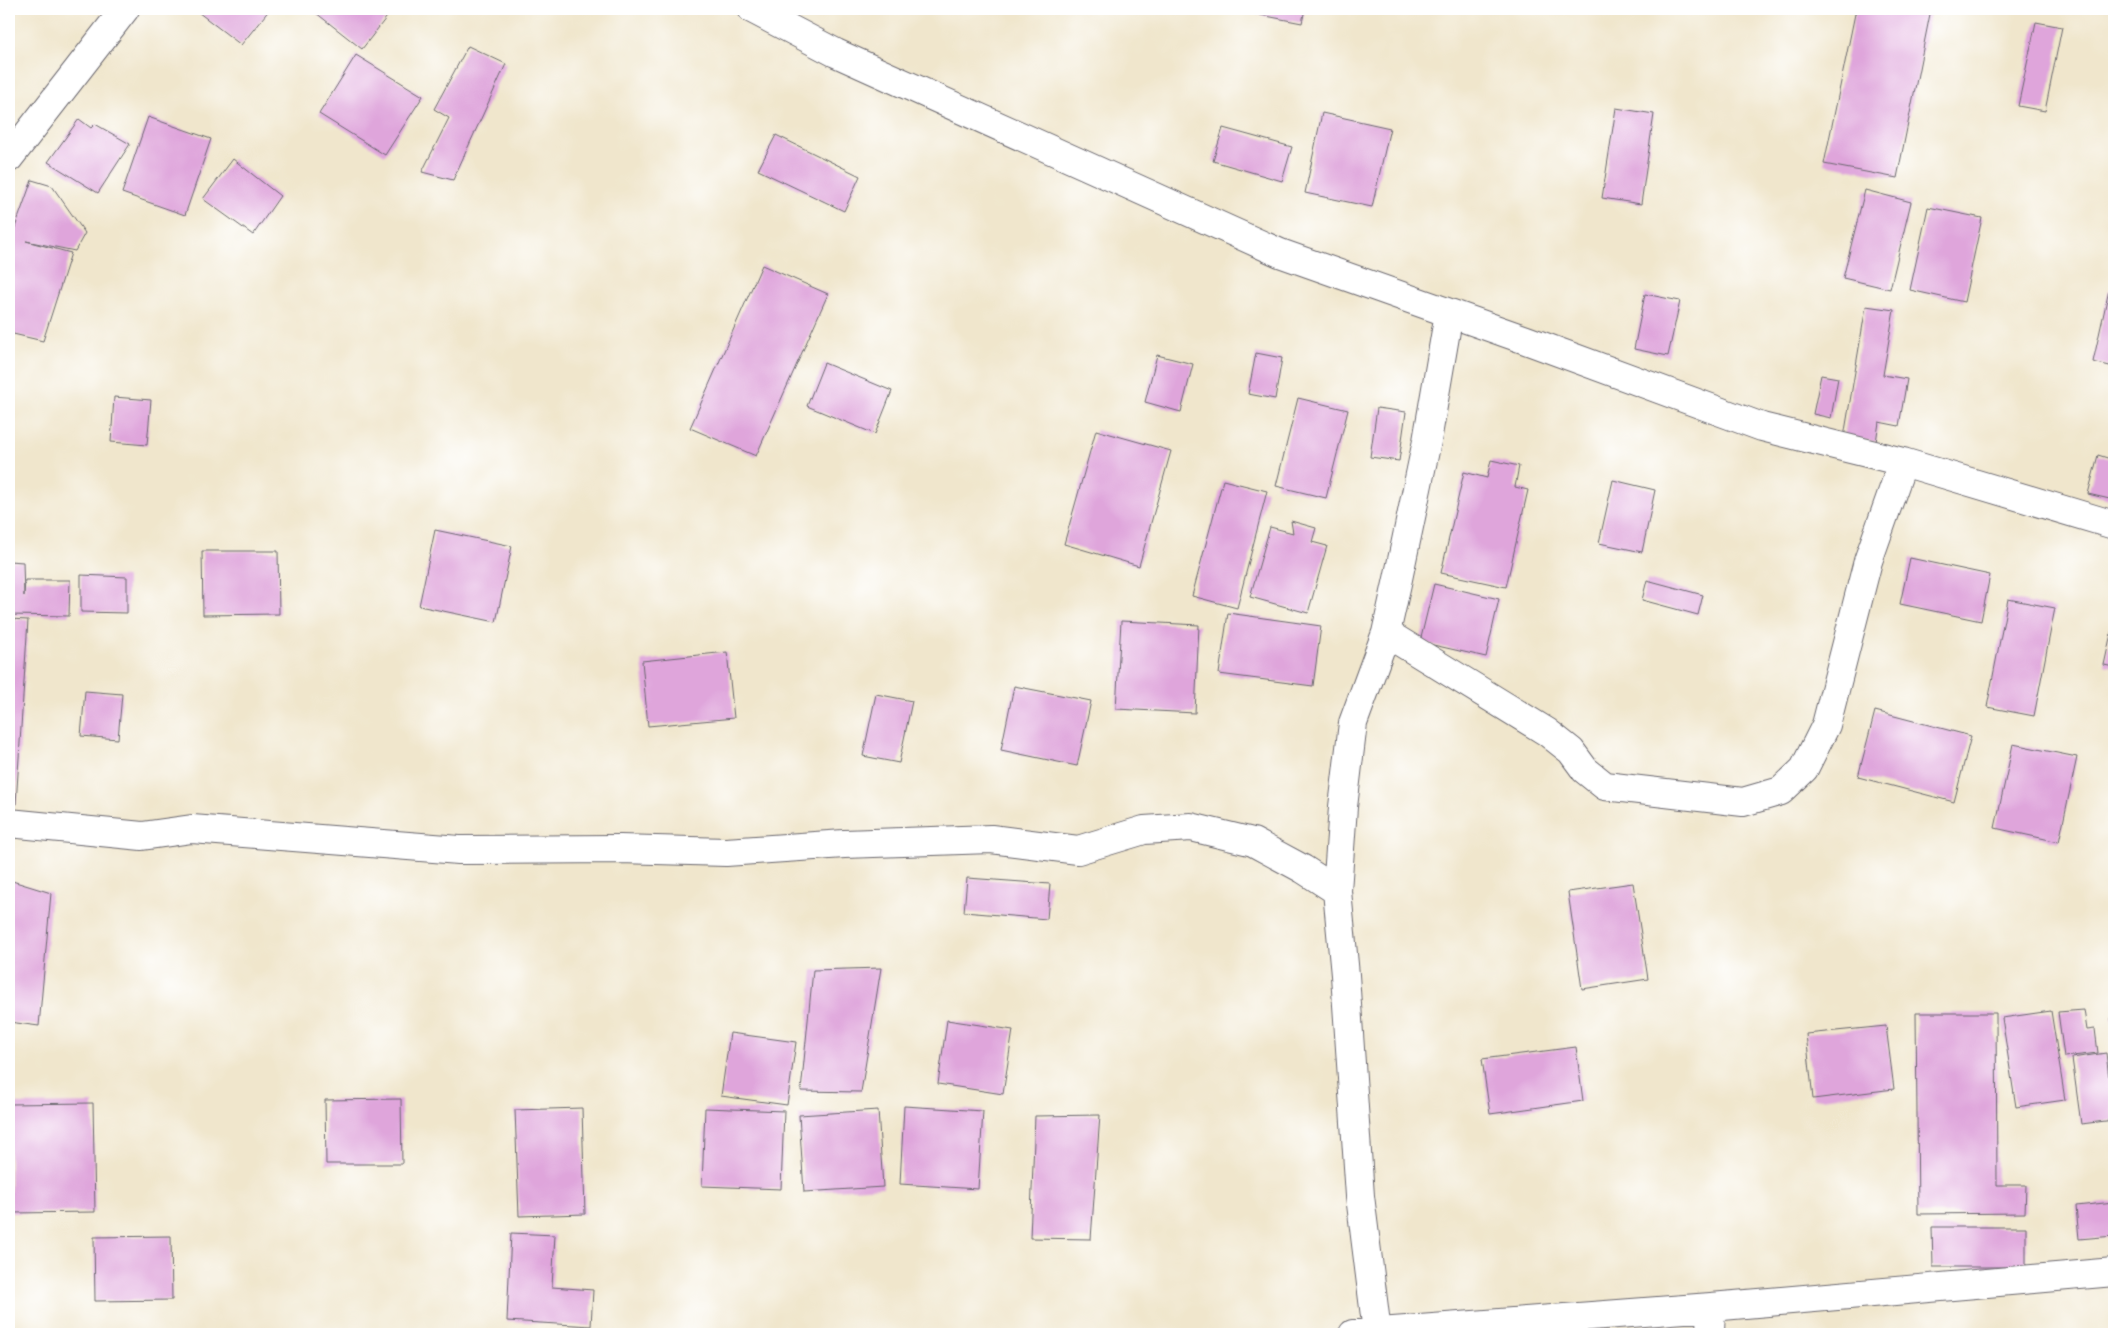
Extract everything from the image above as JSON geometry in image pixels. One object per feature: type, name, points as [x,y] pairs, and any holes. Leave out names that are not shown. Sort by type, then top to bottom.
[{"type":"street","points":[[9,158],[125,9]]},
{"type":"street","points":[[752,9],[836,53],[1280,253],[1762,427],[1903,462],[2114,525]]},
{"type":"street","points":[[1449,313],[1428,441],[1386,633],[1354,723],[1343,807],[1337,891],[1345,976],[1360,1196],[1365,1333],[1711,1307],[2114,1272]]},
{"type":"street","points":[[1386,633],[1547,732],[1571,751],[1585,770],[1605,786],[1743,802],[1781,791],[1804,769],[1826,725],[1868,561],[1903,462]]},
{"type":"street","points":[[9,823],[142,836],[192,829],[459,850],[620,849],[726,852],[844,844],[991,839],[1078,850],[1144,830],[1191,827],[1253,842],[1303,869],[1337,891]]},
{"type":"street","points":[[1710,1334],[1711,1307]]},
{"type":"building","points":[[194,9],[270,9],[241,45]]},
{"type":"building","points":[[311,9],[393,9],[362,49]]},
{"type":"building","points":[[1230,9],[1305,9],[1302,23]]},
{"type":"building","points":[[1856,9],[1931,9],[1897,178],[1824,164]]},
{"type":"building","points":[[2036,22],[2062,27],[2045,111],[2018,106]]},
{"type":"building","points":[[9,43],[14,47],[9,53]]},
{"type":"building","points":[[468,46],[506,64],[453,180],[422,172],[449,118],[434,109]]},
{"type":"building","points":[[356,55],[423,96],[385,155],[319,114]]},
{"type":"building","points":[[1616,108],[1654,114],[1641,204],[1602,198]]},
{"type":"building","points":[[1322,113],[1390,128],[1372,207],[1305,193]]},
{"type":"building","points":[[148,117],[211,139],[185,215],[122,193]]},
{"type":"building","points":[[79,119],[91,128],[95,124],[130,144],[98,193],[48,162]]},
{"type":"building","points":[[1223,128],[1292,147],[1282,181],[1213,161]]},
{"type":"building","points":[[776,135],[860,176],[844,211],[758,170]]},
{"type":"building","points":[[233,159],[280,196],[253,235],[203,199]]},
{"type":"building","points":[[32,180],[52,186],[85,233],[75,251],[26,241],[71,253],[43,341],[9,333],[9,244]]},
{"type":"building","points":[[1865,190],[1911,202],[1890,289],[1843,278]]},
{"type":"building","points":[[1928,207],[1982,218],[1964,302],[1910,290]]},
{"type":"building","points":[[762,265],[828,294],[756,456],[690,428]]},
{"type":"building","points":[[2109,290],[2114,291],[2114,367],[2093,362]]},
{"type":"building","points":[[1645,294],[1680,301],[1668,356],[1634,349]]},
{"type":"building","points":[[1866,306],[1894,310],[1883,375],[1907,379],[1899,426],[1879,422],[1876,442],[1844,437]]},
{"type":"building","points":[[1256,353],[1282,358],[1275,399],[1248,394]]},
{"type":"building","points":[[1157,355],[1193,364],[1181,412],[1145,402]]},
{"type":"building","points":[[824,363],[892,391],[875,434],[807,406]]},
{"type":"building","points":[[1821,375],[1838,378],[1831,418],[1813,414]]},
{"type":"building","points":[[114,397],[151,400],[147,445],[111,442]]},
{"type":"building","points":[[1298,398],[1348,410],[1326,498],[1276,486]]},
{"type":"building","points":[[1377,408],[1406,412],[1399,461],[1370,457]]},
{"type":"building","points":[[1096,430],[1171,451],[1139,566],[1064,544]]},
{"type":"building","points":[[2098,455],[2114,460],[2114,500],[2088,494]]},
{"type":"building","points":[[1491,460],[1519,466],[1515,487],[1528,490],[1506,587],[1441,573],[1464,472],[1487,478]]},
{"type":"building","points":[[1223,480],[1267,491],[1237,608],[1192,596]]},
{"type":"building","points":[[1613,480],[1655,490],[1642,552],[1599,543]]},
{"type":"building","points":[[1291,521],[1316,528],[1312,542],[1327,546],[1308,613],[1250,597],[1270,527],[1293,533]]},
{"type":"building","points":[[435,530],[512,546],[496,622],[419,606]]},
{"type":"building","points":[[202,551],[278,551],[279,614],[203,615]]},
{"type":"building","points":[[1910,558],[1990,575],[1981,621],[1900,604]]},
{"type":"building","points":[[9,561],[23,562],[24,596],[25,580],[70,580],[69,616],[9,615]]},
{"type":"building","points":[[81,575],[127,577],[127,613],[81,612]]},
{"type":"building","points":[[1647,580],[1703,595],[1698,615],[1642,600]]},
{"type":"building","points":[[1434,584],[1499,599],[1486,657],[1420,642]]},
{"type":"building","points":[[2008,599],[2055,608],[2034,716],[1987,707]]},
{"type":"building","points":[[1228,613],[1321,626],[1313,686],[1219,674]]},
{"type":"building","points":[[9,619],[28,620],[16,804],[9,804]]},
{"type":"building","points":[[1121,621],[1199,625],[1195,713],[1116,709]]},
{"type":"building","points":[[2114,624],[2114,667],[2104,665]]},
{"type":"building","points":[[727,652],[734,718],[648,726],[642,661]]},
{"type":"building","points":[[1014,686],[1091,701],[1077,766],[1001,750]]},
{"type":"building","points":[[85,691],[122,694],[118,739],[81,736]]},
{"type":"building","points":[[876,694],[912,701],[899,763],[863,756]]},
{"type":"building","points":[[1875,711],[1971,736],[1954,802],[1858,777]]},
{"type":"building","points":[[2013,744],[2077,757],[2059,842],[1995,828]]},
{"type":"building","points":[[967,878],[1050,884],[1047,919],[964,912]]},
{"type":"building","points":[[9,880],[51,893],[39,1026],[9,1022]]},
{"type":"building","points":[[1633,883],[1648,979],[1582,989],[1568,892]]},
{"type":"building","points":[[881,968],[861,1092],[801,1091],[813,970]]},
{"type":"building","points":[[2084,1010],[2087,1030],[2095,1029],[2098,1053],[2064,1057],[2058,1012]]},
{"type":"building","points":[[2051,1011],[2065,1100],[2016,1107],[2002,1018]]},
{"type":"building","points":[[1916,1013],[1996,1013],[1997,1185],[2026,1185],[2025,1213],[1918,1214]]},
{"type":"building","points":[[2114,1017],[2114,1031],[2113,1032],[2111,1018]]},
{"type":"building","points":[[947,1020],[1013,1030],[1003,1094],[938,1084]]},
{"type":"building","points":[[1886,1026],[1894,1089],[1813,1099],[1806,1034]]},
{"type":"building","points":[[730,1033],[796,1042],[787,1105],[721,1096]]},
{"type":"building","points":[[1576,1047],[1583,1101],[1490,1114],[1482,1059]]},
{"type":"building","points":[[2106,1053],[2114,1120],[2081,1124],[2072,1058]]},
{"type":"building","points":[[401,1099],[402,1164],[326,1164],[325,1100]]},
{"type":"building","points":[[93,1103],[95,1212],[11,1213],[9,1104]]},
{"type":"building","points":[[904,1106],[983,1111],[978,1189],[900,1184]]},
{"type":"building","points":[[582,1108],[585,1214],[519,1216],[515,1110]]},
{"type":"building","points":[[705,1108],[784,1111],[781,1189],[702,1186]]},
{"type":"building","points":[[878,1110],[883,1187],[804,1192],[799,1115]]},
{"type":"building","points":[[1100,1115],[1091,1239],[1030,1238],[1035,1116]]},
{"type":"building","points":[[2114,1202],[2114,1236],[2079,1239],[2076,1206]]},
{"type":"building","points":[[1932,1227],[2026,1227],[2026,1267],[1933,1267]]},
{"type":"building","points":[[511,1233],[555,1235],[552,1287],[593,1290],[591,1326],[507,1321]]},
{"type":"building","points":[[171,1236],[172,1300],[95,1301],[94,1237]]}]
